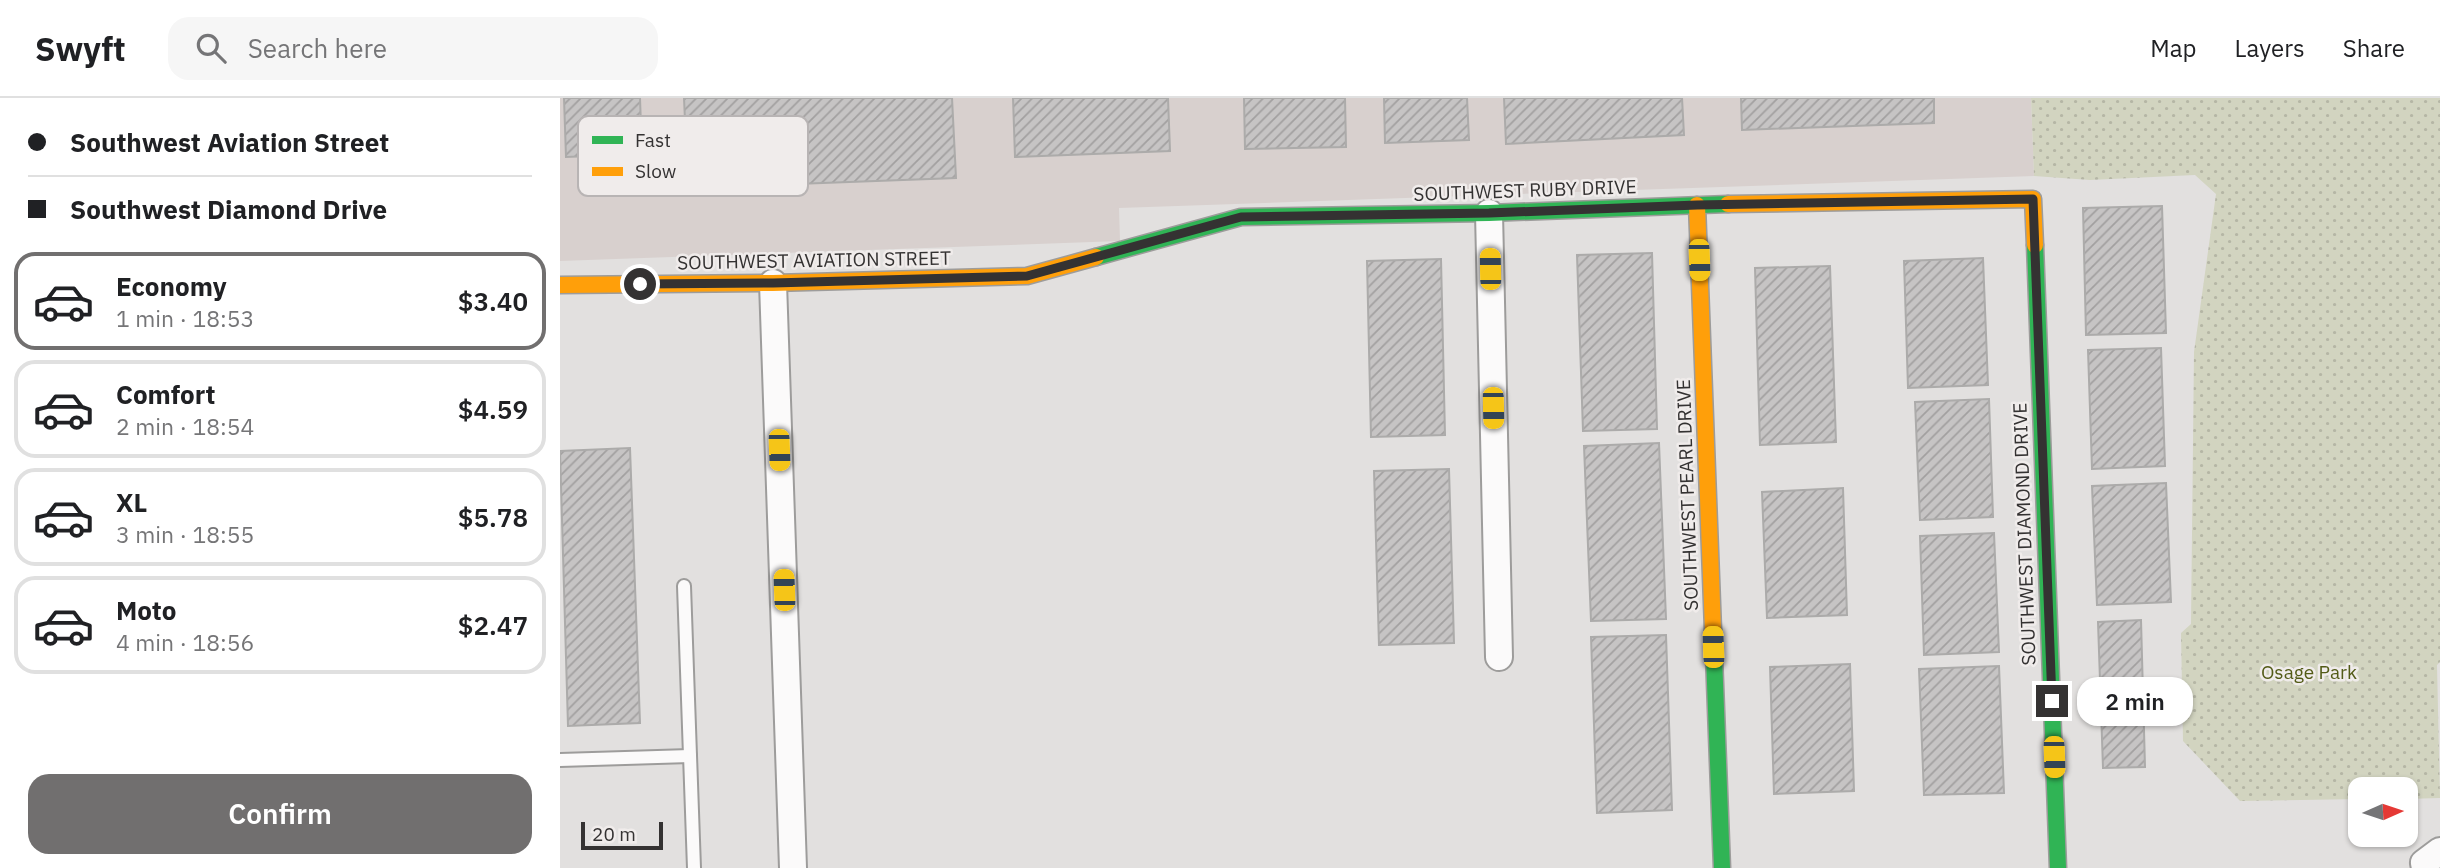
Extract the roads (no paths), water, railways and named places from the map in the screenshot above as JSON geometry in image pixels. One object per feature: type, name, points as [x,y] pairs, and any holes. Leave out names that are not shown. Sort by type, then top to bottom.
[{"type":"street","name":"SOUTHWEST RUBY DRIVE","points":[[1027,276],[1241,217],[2033,199]]},
{"type":"street","name":"SOUTHWEST DIAMOND DRIVE","points":[[2033,199],[2058,868]]},
{"type":"street","name":"SOUTHWEST PEARL DRIVE","points":[[1697,205],[1721,868]]},
{"type":"street","points":[[1489,213],[1499,657]]},
{"type":"street","name":"SOUTHWEST AVIATION STREET","points":[[560,285],[773,283],[1027,276]]},
{"type":"street","points":[[773,283],[793,868]]},
{"type":"street","points":[[2425,868],[2424,863],[2440,851]]},
{"type":"lane","points":[[684,586],[694,868]]},
{"type":"lane","points":[[560,760],[690,757]]},
{"type":"park label","name":"Osage Park","points":[[2309,672]]}]
